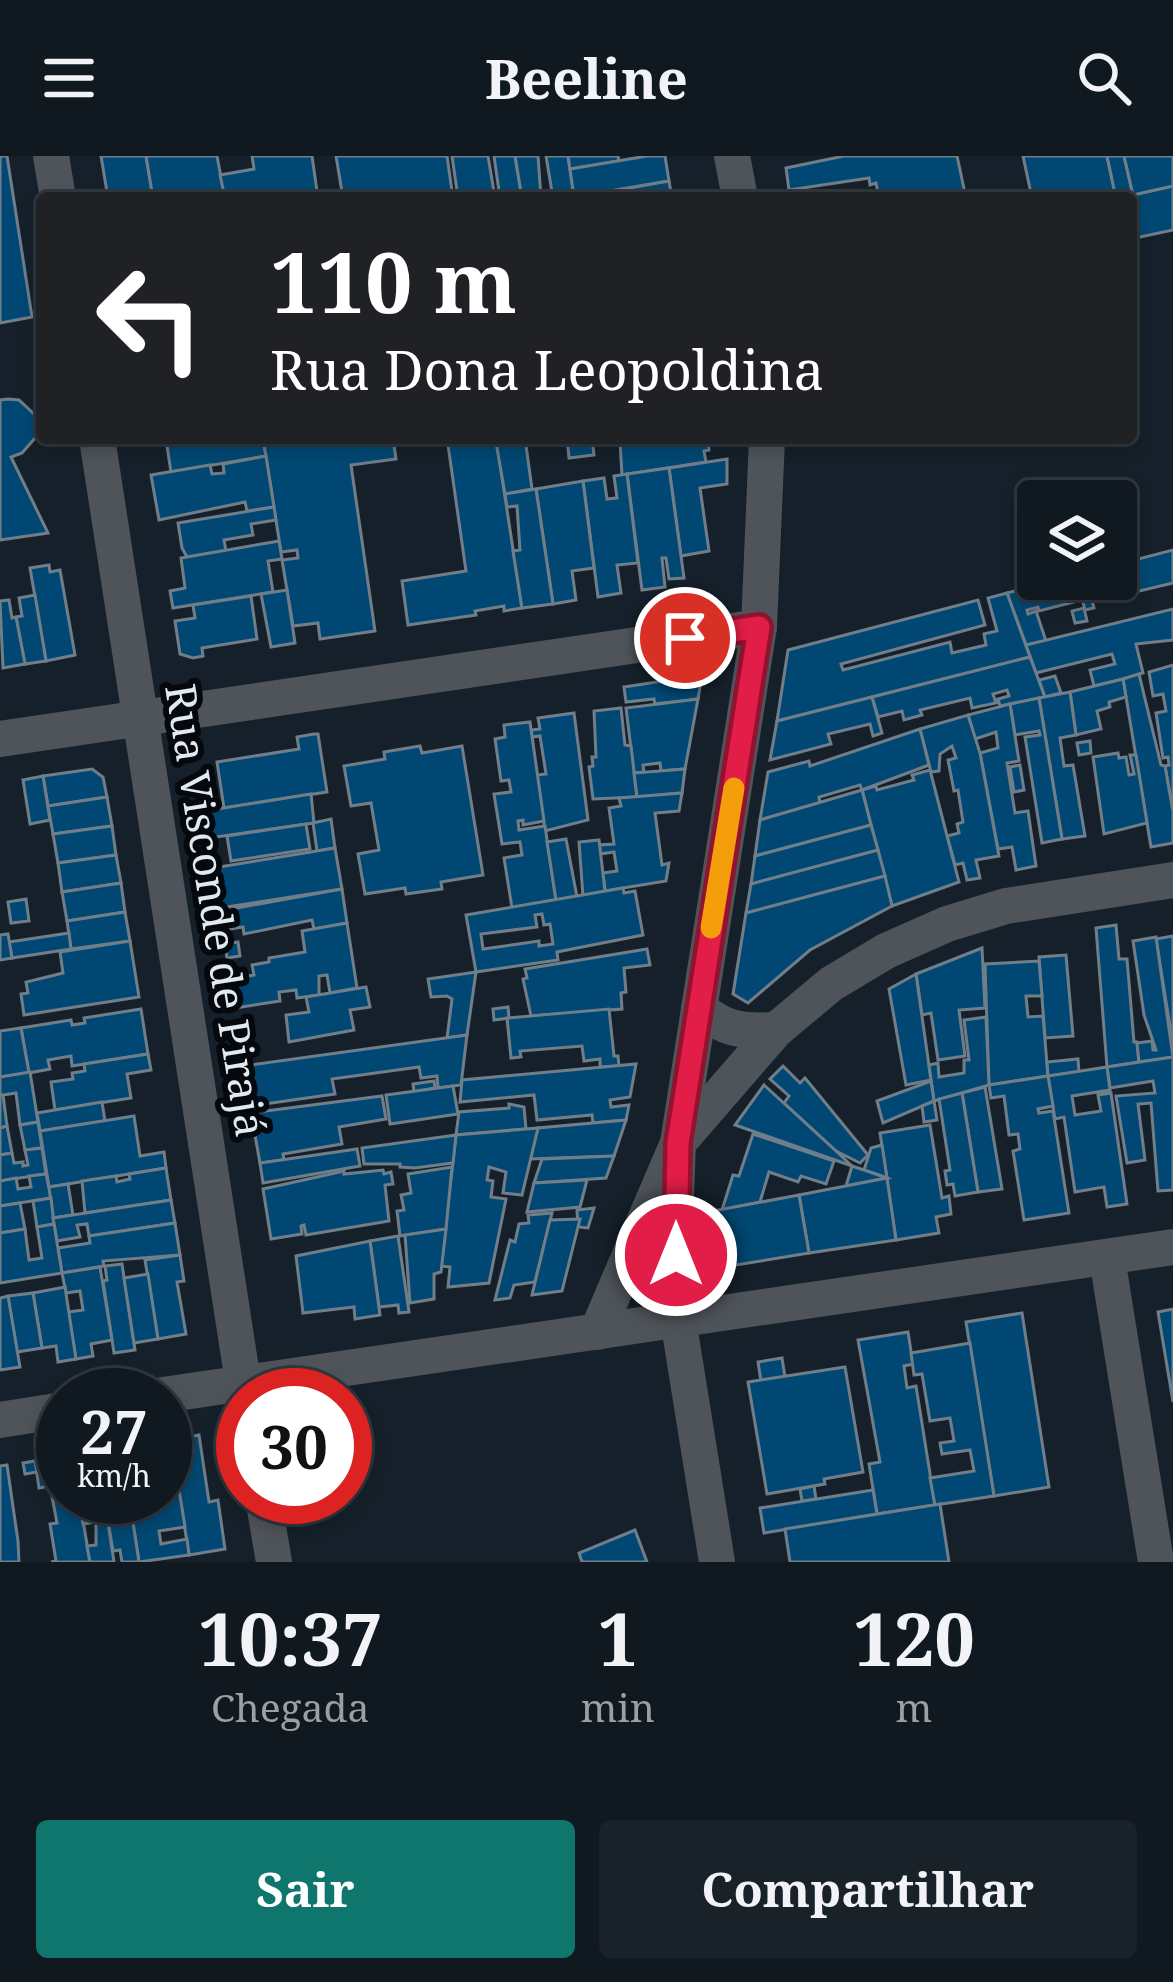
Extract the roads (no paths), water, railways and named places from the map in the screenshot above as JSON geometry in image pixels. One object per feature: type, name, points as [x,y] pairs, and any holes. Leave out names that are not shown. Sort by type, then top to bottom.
[{"type":"street","points":[[51,156],[57,192]]},
{"type":"street","points":[[732,156],[739,192]]},
{"type":"street","name":"Rua Visconde de Pirajá","points":[[99,444],[241,1368]]},
{"type":"street","points":[[717,1562],[678,1319],[678,1143],[759,627],[766,444]]},
{"type":"street","points":[[0,739],[759,627]]},
{"type":"street","points":[[597,1332],[678,1143],[776,1030],[831,984],[886,951],[947,924],[1006,906],[1173,880]]},
{"type":"street","points":[[699,1008],[731,1029],[776,1030]]},
{"type":"street","points":[[372,1368],[1173,1247]]},
{"type":"street","points":[[1107,1258],[1156,1562]]},
{"type":"street","points":[[0,1420],[36,1414]]},
{"type":"street","points":[[268,1524],[274,1562]]}]
